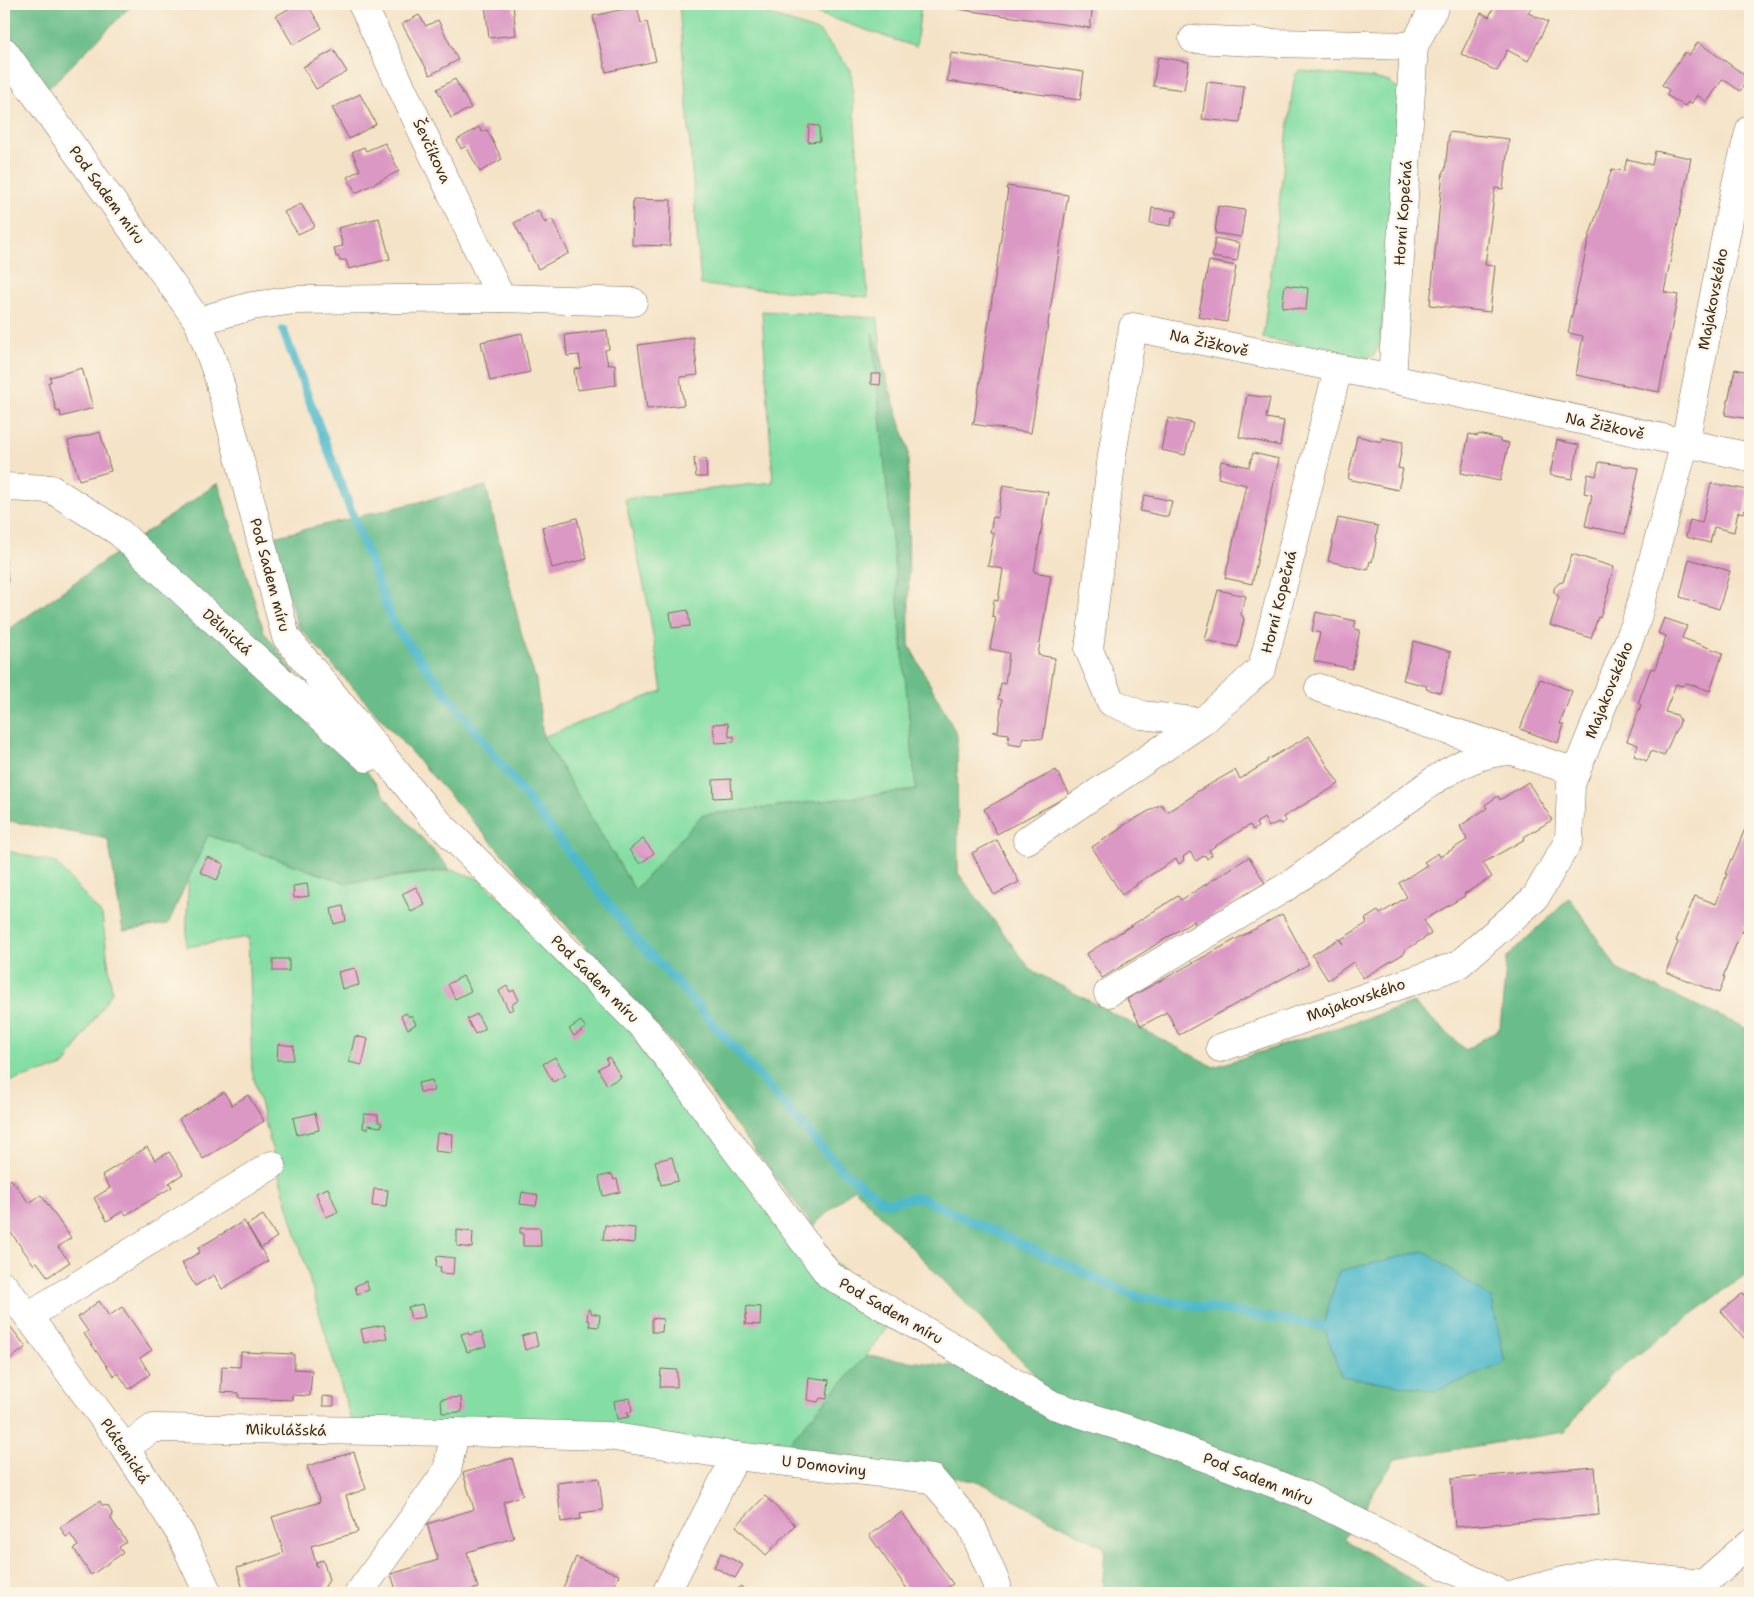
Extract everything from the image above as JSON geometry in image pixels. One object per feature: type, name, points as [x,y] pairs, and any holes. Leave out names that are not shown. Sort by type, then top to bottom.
[{"type":"street","name":"Ševčíkova","points":[[362,4],[501,298]]},
{"type":"street","name":"Horní Kopečná","points":[[1392,379],[1414,46],[1436,4]]},
{"type":"street","points":[[1193,39],[1361,46],[1414,46]]},
{"type":"street","name":"Pod Sadem míru","points":[[4,51],[198,321],[218,376],[286,637],[432,815],[648,1032],[829,1274],[1053,1405],[1137,1432],[1302,1494],[1499,1593]]},
{"type":"street","name":"Majakovského","points":[[1220,1048],[1458,965],[1534,898],[1569,840],[1570,784],[1635,625],[1685,443],[1736,184],[1750,129]]},
{"type":"street","points":[[198,321],[252,306],[295,300],[501,298],[633,302]]},
{"type":"street","name":"Na Žižkově","points":[[1202,722],[1142,715],[1111,702],[1089,650],[1112,455],[1133,327],[1392,379],[1750,457]]},
{"type":"street","name":"Horní Kopečná","points":[[1027,840],[1202,722],[1262,668],[1338,369]]},
{"type":"street","name":"Dělnická","points":[[4,487],[51,489],[119,532],[206,613],[432,815]]},
{"type":"street","points":[[1318,688],[1576,772]]},
{"type":"street","points":[[1108,993],[1291,884],[1436,779],[1459,765],[1479,756],[1511,751]]},
{"type":"street","points":[[28,1316],[272,1165]]},
{"type":"street","name":"Plátenická","points":[[4,1286],[125,1448],[180,1533],[208,1593]]},
{"type":"street","name":"Mikulášská","points":[[125,1448],[153,1428],[608,1436],[736,1456]]},
{"type":"street","points":[[360,1593],[447,1471],[454,1432]]},
{"type":"street","points":[[666,1593],[736,1456]]},
{"type":"street","name":"U Domoviny","points":[[736,1456],[932,1479],[971,1525],[997,1586],[998,1593]]},
{"type":"street","points":[[1518,1593],[1594,1572],[1702,1588],[1750,1543]]},
{"type":"green space","points":[[4,4],[138,4],[128,9],[46,91],[4,33]]},
{"type":"green space","points":[[679,4],[739,4],[820,32],[851,70],[868,297],[701,285]]},
{"type":"green space","points":[[790,4],[921,4],[916,47]]},
{"type":"green space","points":[[1300,71],[1373,78],[1389,82],[1399,89],[1380,344],[1374,355],[1368,358],[1263,338],[1293,87],[1295,75]]},
{"type":"green space","points":[[762,311],[878,318],[916,790],[702,815],[635,891],[543,737],[662,691],[647,599],[625,499],[773,482]]},
{"type":"green space","points":[[872,333],[908,448],[909,645],[957,735],[958,873],[1031,970],[1214,1067],[1414,1003],[1466,1050],[1500,1028],[1507,957],[1570,898],[1618,970],[1750,1030],[1750,1271],[1608,1377],[1564,1432],[1395,1459],[1344,1539],[1434,1593],[1102,1593],[1105,1548],[980,1482],[783,1449],[866,1356],[1036,1376],[854,1188],[813,1226],[678,1050],[298,626],[269,538],[486,486],[523,640],[536,680],[543,737],[635,890],[702,815],[916,790]]},
{"type":"green space","points":[[218,483],[264,632],[390,803],[450,869],[346,883],[208,835],[168,924],[123,931],[108,839],[4,820],[4,633]]},
{"type":"green space","points":[[190,833],[208,835],[346,883],[454,870],[481,880],[644,1038],[741,1175],[894,1317],[866,1356],[783,1449],[351,1420],[279,1176],[252,1071],[248,937],[186,947]]},
{"type":"green space","points":[[4,850],[56,863],[102,915],[112,992],[64,1066],[4,1083]]},
{"type":"water","points":[[1424,1251],[1492,1299],[1505,1363],[1436,1391],[1341,1376],[1323,1325],[1339,1271]]},
{"type":"building","points":[[297,4],[307,4],[322,28],[293,45],[276,16]]},
{"type":"building","points":[[485,4],[513,4],[516,35],[489,38]]},
{"type":"building","points":[[958,4],[1093,4],[1090,28],[957,9]]},
{"type":"building","points":[[1495,4],[1533,4],[1528,13],[1548,22],[1528,61],[1507,50],[1497,71],[1461,54],[1481,13],[1489,17]]},
{"type":"building","points":[[637,6],[641,23],[647,22],[656,61],[606,72],[593,16]]},
{"type":"building","points":[[419,15],[426,26],[438,20],[458,60],[430,75],[402,24]]},
{"type":"building","points":[[1698,42],[1749,78],[1740,91],[1723,79],[1707,102],[1697,95],[1691,104],[1688,102],[1685,106],[1666,95],[1669,90],[1662,85],[1685,52],[1689,55]]},
{"type":"building","points":[[334,50],[347,72],[316,89],[303,67]]},
{"type":"building","points":[[951,53],[1084,72],[1080,100],[947,81]]},
{"type":"building","points":[[1158,57],[1189,62],[1184,90],[1153,86]]},
{"type":"building","points":[[455,79],[471,108],[451,118],[437,89]]},
{"type":"building","points":[[1207,82],[1244,86],[1240,123],[1202,119]]},
{"type":"building","points":[[360,94],[376,124],[349,139],[332,108]]},
{"type":"building","points":[[809,125],[819,126],[820,141],[808,142]]},
{"type":"building","points":[[479,127],[482,132],[487,130],[502,159],[480,172],[466,146],[461,149],[457,140]]},
{"type":"building","points":[[1449,132],[1509,139],[1503,189],[1495,188],[1485,265],[1495,266],[1490,312],[1430,305],[1443,171],[1445,171]]},
{"type":"building","points":[[385,143],[399,171],[356,193],[347,177],[360,170],[352,152],[364,147],[366,151]]},
{"type":"building","points":[[1655,151],[1691,158],[1664,292],[1678,295],[1659,392],[1576,375],[1583,336],[1568,333],[1589,237],[1612,169],[1624,171],[1627,159],[1652,165]]},
{"type":"building","points":[[1007,186],[1068,195],[1031,433],[972,424],[974,422]]},
{"type":"building","points":[[633,199],[671,200],[670,246],[632,245]]},
{"type":"building","points":[[301,204],[315,226],[298,234],[284,212]]},
{"type":"building","points":[[1218,206],[1245,210],[1241,237],[1215,233]]},
{"type":"building","points":[[1152,208],[1177,211],[1176,217],[1172,217],[1171,226],[1150,223]]},
{"type":"building","points":[[538,210],[545,223],[552,219],[569,253],[538,269],[514,223]]},
{"type":"building","points":[[379,218],[390,259],[349,269],[346,260],[340,261],[338,256],[336,257],[334,248],[343,246],[338,228]]},
{"type":"building","points":[[1215,238],[1240,243],[1237,261],[1212,257]]},
{"type":"building","points":[[1209,261],[1236,266],[1227,322],[1198,317]]},
{"type":"building","points":[[1285,285],[1308,288],[1306,310],[1282,307]]},
{"type":"building","points":[[607,330],[609,349],[605,350],[608,365],[615,364],[616,385],[577,390],[574,369],[581,368],[579,355],[567,356],[565,335]]},
{"type":"building","points":[[522,333],[530,372],[490,381],[481,342]]},
{"type":"building","points":[[693,337],[698,375],[680,377],[684,405],[647,409],[638,345]]},
{"type":"building","points":[[82,368],[93,408],[61,417],[60,411],[57,412],[48,382],[51,382],[50,377]]},
{"type":"building","points":[[1735,369],[1750,372],[1750,419],[1725,415]]},
{"type":"building","points":[[871,374],[881,374],[880,385],[871,384]]},
{"type":"building","points":[[1247,395],[1270,398],[1266,418],[1284,421],[1280,446],[1239,437]]},
{"type":"building","points":[[1168,418],[1193,423],[1185,455],[1161,450]]},
{"type":"building","points":[[100,432],[111,471],[79,480],[68,441]]},
{"type":"building","points":[[1469,434],[1478,436],[1479,434],[1509,443],[1500,481],[1461,473]]},
{"type":"building","points":[[1357,436],[1382,442],[1382,438],[1403,442],[1398,468],[1403,469],[1398,490],[1348,479]]},
{"type":"building","points":[[1557,440],[1579,445],[1572,479],[1550,475]]},
{"type":"building","points":[[1253,453],[1279,459],[1252,584],[1225,578],[1246,485],[1218,478],[1221,461],[1249,467]]},
{"type":"building","points":[[694,458],[706,459],[707,477],[696,477]]},
{"type":"building","points":[[1599,462],[1639,468],[1625,534],[1585,526],[1592,495],[1584,493],[1588,474],[1596,476]]},
{"type":"building","points":[[1711,483],[1748,490],[1744,513],[1738,512],[1734,532],[1714,527],[1710,543],[1686,537],[1690,520],[1702,523]]},
{"type":"building","points":[[1003,485],[1048,492],[1034,572],[1051,575],[1038,655],[1055,658],[1043,739],[1023,737],[1021,746],[1008,744],[1009,734],[993,732],[998,731],[1002,700],[998,699],[1001,683],[1005,684],[1009,653],[990,649],[996,617],[992,616],[994,600],[998,601],[1003,569],[988,566],[994,533],[990,532],[993,517],[997,518]]},
{"type":"building","points":[[1145,495],[1172,501],[1168,517],[1140,511]]},
{"type":"building","points":[[577,518],[587,559],[552,568],[542,527]]},
{"type":"building","points":[[1338,518],[1378,526],[1372,562],[1370,561],[1368,570],[1328,561]]},
{"type":"building","points":[[5,551],[8,582],[4,582]]},
{"type":"building","points":[[1572,554],[1614,567],[1600,618],[1598,617],[1591,638],[1550,625],[1559,597],[1554,592],[1554,588],[1563,582]]},
{"type":"building","points":[[1689,559],[1730,571],[1719,609],[1680,597]]},
{"type":"building","points":[[1218,590],[1246,596],[1241,614],[1244,619],[1238,647],[1205,640]]},
{"type":"building","points":[[688,610],[690,626],[672,628],[670,613]]},
{"type":"building","points":[[1316,612],[1356,621],[1354,629],[1360,630],[1352,669],[1314,661],[1320,633],[1312,631]]},
{"type":"building","points":[[1664,618],[1687,626],[1682,638],[1723,653],[1710,691],[1687,683],[1682,686],[1676,684],[1665,712],[1677,715],[1680,720],[1679,726],[1664,756],[1651,751],[1647,761],[1634,756],[1638,745],[1627,741],[1641,705],[1638,703],[1651,668],[1655,669],[1666,636],[1658,633]]},
{"type":"building","points":[[1414,641],[1451,652],[1441,693],[1426,689],[1427,686],[1403,680]]},
{"type":"building","points":[[1540,679],[1572,691],[1560,724],[1564,725],[1558,743],[1520,729]]},
{"type":"building","points":[[728,723],[729,737],[734,736],[734,742],[715,743],[713,724]]},
{"type":"building","points":[[1309,736],[1339,784],[1283,817],[1286,821],[1282,824],[1278,822],[1269,827],[1264,818],[1256,823],[1258,827],[1253,830],[1250,825],[1209,850],[1212,855],[1207,859],[1205,855],[1196,861],[1190,852],[1183,857],[1184,860],[1179,864],[1176,859],[1122,895],[1092,847],[1119,828],[1161,804],[1167,812],[1193,794],[1235,770],[1240,779],[1267,762],[1267,760]]},
{"type":"building","points":[[1056,770],[1070,795],[997,834],[984,809]]},
{"type":"building","points":[[731,779],[732,797],[714,798],[713,780]]},
{"type":"building","points":[[1528,782],[1552,820],[1524,837],[1525,839],[1483,863],[1492,877],[1464,894],[1465,896],[1424,920],[1431,934],[1404,951],[1405,953],[1363,978],[1353,962],[1328,980],[1312,955],[1339,939],[1343,944],[1340,940],[1367,923],[1365,919],[1378,911],[1380,914],[1407,897],[1399,883],[1427,865],[1424,862],[1438,853],[1440,857],[1467,840],[1460,826],[1487,808],[1485,805],[1498,796],[1500,800]]},
{"type":"building","points":[[1745,829],[1750,831],[1750,919],[1748,918],[1741,932],[1723,977],[1725,977],[1719,993],[1666,972],[1678,942],[1676,941],[1695,896],[1716,904],[1727,874],[1725,874]]},
{"type":"building","points":[[643,839],[654,853],[640,864],[629,850]]},
{"type":"building","points":[[997,840],[1019,882],[994,895],[972,853]]},
{"type":"building","points":[[207,857],[224,864],[217,880],[200,872]]},
{"type":"building","points":[[1249,857],[1265,883],[1196,926],[1194,921],[1102,978],[1086,954],[1178,896],[1181,900]]},
{"type":"building","points":[[307,884],[309,896],[294,898],[293,886]]},
{"type":"building","points":[[416,887],[425,905],[411,912],[402,894]]},
{"type":"building","points":[[343,906],[346,921],[334,924],[331,909]]},
{"type":"building","points":[[1282,914],[1309,964],[1179,1035],[1167,1012],[1141,1026],[1127,999]]},
{"type":"building","points":[[273,959],[289,959],[289,971],[273,971]]},
{"type":"building","points":[[355,968],[359,985],[342,989],[338,972]]},
{"type":"building","points":[[463,976],[471,991],[455,999],[448,984]]},
{"type":"building","points":[[507,986],[510,992],[514,990],[519,1000],[511,1005],[513,1009],[509,1011],[499,991]]},
{"type":"building","points":[[406,1013],[409,1017],[411,1015],[416,1024],[408,1029],[401,1016]]},
{"type":"building","points":[[477,1014],[485,1029],[475,1034],[467,1019]]},
{"type":"building","points":[[581,1021],[586,1028],[574,1036],[569,1029]]},
{"type":"building","points":[[355,1036],[368,1039],[362,1065],[349,1062]]},
{"type":"building","points":[[278,1044],[294,1046],[293,1060],[277,1060]]},
{"type":"building","points":[[555,1057],[566,1075],[553,1082],[543,1064]]},
{"type":"building","points":[[609,1057],[621,1077],[607,1085],[598,1069],[608,1063],[606,1059]]},
{"type":"building","points":[[432,1080],[434,1091],[420,1092],[418,1083]]},
{"type":"building","points":[[224,1092],[232,1105],[248,1095],[264,1121],[203,1159],[179,1119]]},
{"type":"building","points":[[315,1113],[319,1130],[297,1135],[293,1118]]},
{"type":"building","points":[[364,1114],[378,1115],[378,1122],[382,1123],[381,1127],[368,1125],[368,1129],[363,1128]]},
{"type":"building","points":[[437,1133],[453,1134],[452,1153],[435,1151]]},
{"type":"building","points":[[147,1147],[155,1160],[169,1152],[183,1174],[169,1183],[172,1187],[126,1215],[123,1211],[107,1221],[94,1198],[110,1188],[102,1175]]},
{"type":"building","points":[[672,1157],[678,1181],[661,1185],[655,1161]]},
{"type":"building","points":[[612,1174],[614,1180],[617,1179],[620,1192],[603,1196],[599,1177]]},
{"type":"building","points":[[11,1179],[29,1203],[41,1195],[71,1238],[58,1247],[70,1262],[48,1277],[37,1262],[34,1265],[4,1223],[7,1219],[4,1214],[4,1184]]},
{"type":"building","points":[[328,1188],[338,1212],[326,1217],[316,1193]]},
{"type":"building","points":[[374,1189],[388,1190],[386,1207],[372,1206]]},
{"type":"building","points":[[522,1192],[538,1195],[536,1206],[520,1204]]},
{"type":"building","points":[[263,1215],[277,1237],[261,1248],[247,1225]]},
{"type":"building","points":[[244,1221],[268,1261],[222,1289],[214,1275],[195,1286],[182,1263],[200,1252],[198,1248]]},
{"type":"building","points":[[605,1225],[635,1228],[634,1243],[603,1240]]},
{"type":"building","points":[[520,1228],[540,1228],[541,1246],[523,1246],[523,1233],[520,1233]]},
{"type":"building","points":[[457,1230],[473,1232],[472,1248],[457,1246]]},
{"type":"building","points":[[437,1256],[454,1258],[453,1274],[440,1273],[441,1267],[436,1267]]},
{"type":"building","points":[[366,1281],[369,1290],[357,1294],[355,1286]]},
{"type":"building","points":[[1743,1293],[1750,1301],[1750,1345],[1721,1311]]},
{"type":"building","points":[[99,1301],[109,1316],[122,1307],[152,1350],[140,1358],[150,1374],[129,1389],[118,1373],[114,1376],[84,1334],[88,1331],[78,1317]]},
{"type":"building","points":[[422,1304],[425,1317],[411,1319],[408,1307]]},
{"type":"building","points":[[747,1306],[761,1307],[760,1325],[745,1324]]},
{"type":"building","points":[[588,1309],[591,1310],[591,1313],[600,1315],[599,1327],[589,1326],[590,1321],[587,1320]]},
{"type":"building","points":[[4,1318],[26,1347],[4,1364]]},
{"type":"building","points":[[652,1318],[663,1319],[662,1332],[652,1332]]},
{"type":"building","points":[[384,1325],[387,1338],[364,1343],[361,1329]]},
{"type":"building","points":[[468,1332],[469,1335],[481,1332],[486,1346],[467,1352],[461,1334]]},
{"type":"building","points":[[535,1332],[538,1346],[525,1350],[522,1336]]},
{"type":"building","points":[[241,1352],[294,1354],[294,1369],[312,1370],[310,1396],[292,1395],[292,1400],[239,1398],[239,1393],[221,1392],[222,1366],[240,1367]]},
{"type":"building","points":[[661,1369],[677,1370],[677,1387],[660,1387]]},
{"type":"building","points":[[809,1377],[829,1380],[827,1399],[820,1398],[818,1402],[807,1400]]},
{"type":"building","points":[[323,1396],[334,1397],[334,1406],[323,1406]]},
{"type":"building","points":[[461,1397],[462,1412],[442,1413],[441,1399]]},
{"type":"building","points":[[630,1398],[632,1412],[627,1412],[629,1417],[617,1419],[614,1401]]},
{"type":"building","points":[[354,1452],[366,1489],[346,1496],[358,1532],[311,1546],[317,1567],[316,1562],[323,1560],[329,1580],[323,1590],[315,1593],[297,1593],[296,1590],[285,1593],[244,1593],[237,1568],[284,1553],[272,1517],[320,1502],[307,1466]]},
{"type":"building","points":[[512,1458],[523,1495],[503,1502],[514,1538],[467,1552],[478,1588],[461,1593],[397,1593],[391,1574],[438,1560],[427,1524],[474,1509],[463,1473]]},
{"type":"building","points":[[1595,1467],[1599,1515],[1455,1527],[1451,1479]]},
{"type":"building","points":[[599,1478],[603,1510],[580,1513],[581,1519],[561,1522],[557,1483]]},
{"type":"building","points":[[765,1496],[795,1525],[766,1555],[736,1526]]},
{"type":"building","points":[[100,1501],[102,1505],[108,1506],[112,1513],[111,1519],[127,1542],[119,1547],[123,1553],[91,1575],[74,1549],[78,1546],[70,1534],[66,1537],[60,1527]]},
{"type":"building","points":[[902,1512],[953,1584],[939,1593],[910,1593],[869,1535]]},
{"type":"building","points":[[721,1553],[743,1565],[735,1578],[714,1567]]},
{"type":"building","points":[[576,1557],[619,1575],[611,1593],[561,1593]]},
{"type":"building","points":[[741,1586],[746,1593],[731,1593]]},
{"type":"waterway","points":[[283,330],[394,625],[638,942],[675,980],[841,1169],[885,1203],[919,1197],[1134,1296],[1335,1328]]}]
